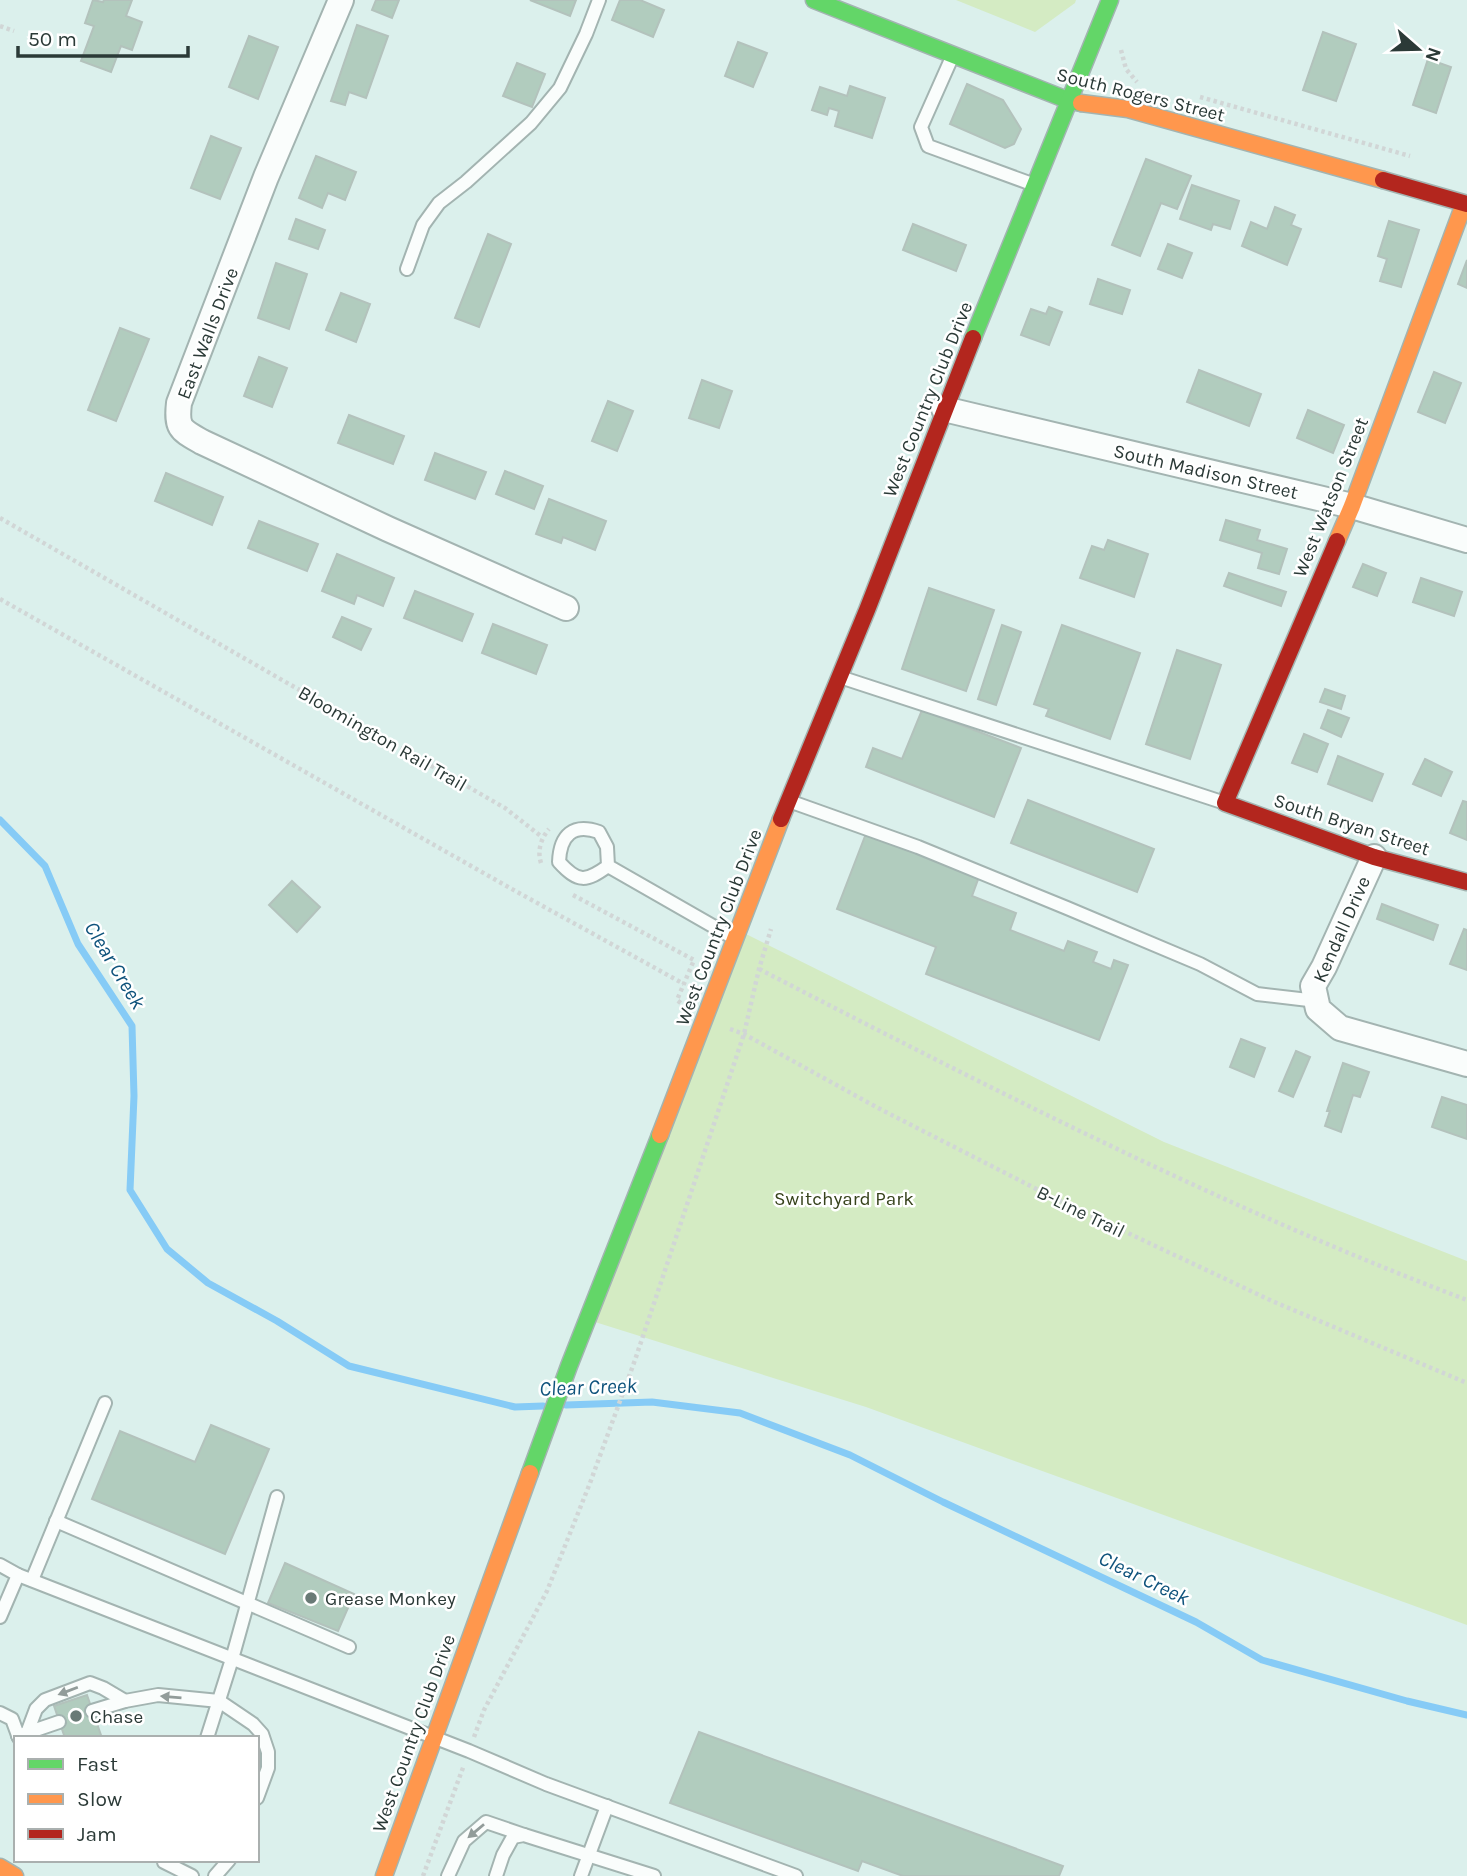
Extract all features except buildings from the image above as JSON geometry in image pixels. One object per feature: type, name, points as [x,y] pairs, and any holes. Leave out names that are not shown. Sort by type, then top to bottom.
[{"type":"main road","name":"South Rogers Street","points":[[814,0],[1070,101],[1128,109],[1465,204]]},
{"type":"main road","name":"West Country Club Drive","points":[[384,1876],[569,1366],[705,1020],[734,938],[1110,0]]},
{"type":"main road","name":"West Watson Street","points":[[1225,803],[1352,506],[1465,204]]},
{"type":"main road","name":"South Bryan Street","points":[[1225,803],[1374,857],[1467,882]]},
{"type":"main road","points":[[0,1867],[15,1876]]},
{"type":"street","name":"East Walls Drive","points":[[341,0],[261,190],[179,403],[177,420],[180,428],[202,442],[566,608]]},
{"type":"street","name":"South Madison Street","points":[[944,409],[1352,506],[1467,540]]},
{"type":"street","name":"Kendall Drive","points":[[1374,857],[1313,986],[1318,1009],[1340,1028],[1467,1064]]},
{"type":"lane","points":[[407,269],[423,225],[439,203],[531,123],[560,88],[599,0]]},
{"type":"lane","points":[[953,55],[921,127],[928,146],[1036,185]]},
{"type":"lane","points":[[839,677],[1225,803]]},
{"type":"lane","points":[[789,801],[918,847],[1067,908],[1200,964],[1257,994],[1317,1001]]},
{"type":"lane","points":[[585,827],[599,832],[607,847],[608,866],[594,877],[582,878],[568,872],[559,862],[559,846],[571,831],[585,827]]},
{"type":"lane","points":[[608,866],[734,938]]},
{"type":"lane","points":[[32,1580],[105,1403]]},
{"type":"lane","points":[[208,1736],[277,1497]]},
{"type":"lane","points":[[56,1521],[349,1647]]},
{"type":"lane","points":[[0,1565],[18,1575],[469,1751],[764,1870],[796,1876]]},
{"type":"lane","points":[[0,1617],[18,1575]]},
{"type":"lane","points":[[22,1735],[36,1709],[45,1700],[90,1683],[125,1701]]},
{"type":"lane","points":[[92,1711],[158,1695],[219,1701],[253,1724],[262,1734],[268,1752],[268,1768],[259,1793]]},
{"type":"lane","points":[[0,1713],[12,1719],[22,1735]]},
{"type":"lane","points":[[22,1735],[59,1722]]},
{"type":"lane","points":[[581,1876],[607,1806]]},
{"type":"lane","points":[[448,1876],[464,1841],[486,1822],[654,1876]]},
{"type":"lane","points":[[496,1876],[513,1837],[524,1835]]},
{"type":"lane","points":[[164,1862],[192,1876]]},
{"type":"lane","points":[[215,1876],[227,1862]]},
{"type":"path","points":[[0,26],[14,31]]},
{"type":"path","points":[[1120,42],[1126,69],[1137,82]]},
{"type":"path","name":"Bloomington Rail Trail","points":[[0,518],[505,808],[542,837],[539,859],[542,866]]},
{"type":"path","points":[[0,599],[684,984],[715,992]]},
{"type":"path","points":[[568,892],[694,960],[677,1000]]},
{"type":"path","points":[[759,969],[956,1070],[1192,1183],[1389,1270],[1467,1300]]},
{"type":"path","name":"B-Line Trail","points":[[705,1020],[744,1034],[878,1108],[1071,1206],[1272,1301],[1467,1383]]},
{"type":"path","points":[[424,1876],[484,1710],[547,1591],[635,1360]]},
{"type":"green space","points":[[956,0],[1076,0],[1035,32]]},
{"type":"green space","name":"Switchyard Park","points":[[732,927],[1164,1142],[1467,1261],[1467,1625],[866,1407],[595,1322]]},
{"type":"waterway","name":"Clear Creek","points":[[0,820],[45,866],[78,944],[132,1026],[134,1096],[130,1190],[167,1249],[208,1283],[277,1321],[349,1366],[515,1407],[543,1406]]},
{"type":"waterway","name":"Clear Creek","points":[[566,1405],[652,1402],[740,1413],[850,1455],[1196,1622],[1262,1660],[1467,1715]]},
{"type":"traffic: fast","points":[[814,0],[1081,103]]},
{"type":"traffic: fast","points":[[973,338],[1110,0]]},
{"type":"traffic: fast","points":[[530,1473],[660,1135]]},
{"type":"traffic: slow","points":[[1081,103],[1128,109],[1383,180]]},
{"type":"traffic: slow","points":[[1337,541],[1464,204]]},
{"type":"traffic: slow","points":[[660,1135],[781,819]]},
{"type":"traffic: slow","points":[[384,1876],[530,1473]]},
{"type":"traffic: slow","points":[[0,1867],[15,1876]]},
{"type":"traffic: jam","points":[[1383,180],[1467,204]]},
{"type":"traffic: jam","points":[[781,819],[867,610],[973,338]]},
{"type":"traffic: jam","points":[[1337,541],[1225,803],[1374,857],[1467,882]]},
{"type":"place","name":"Grease Monkey","points":[[311,1598]]},
{"type":"place","name":"Chase","points":[[76,1716]]}]
